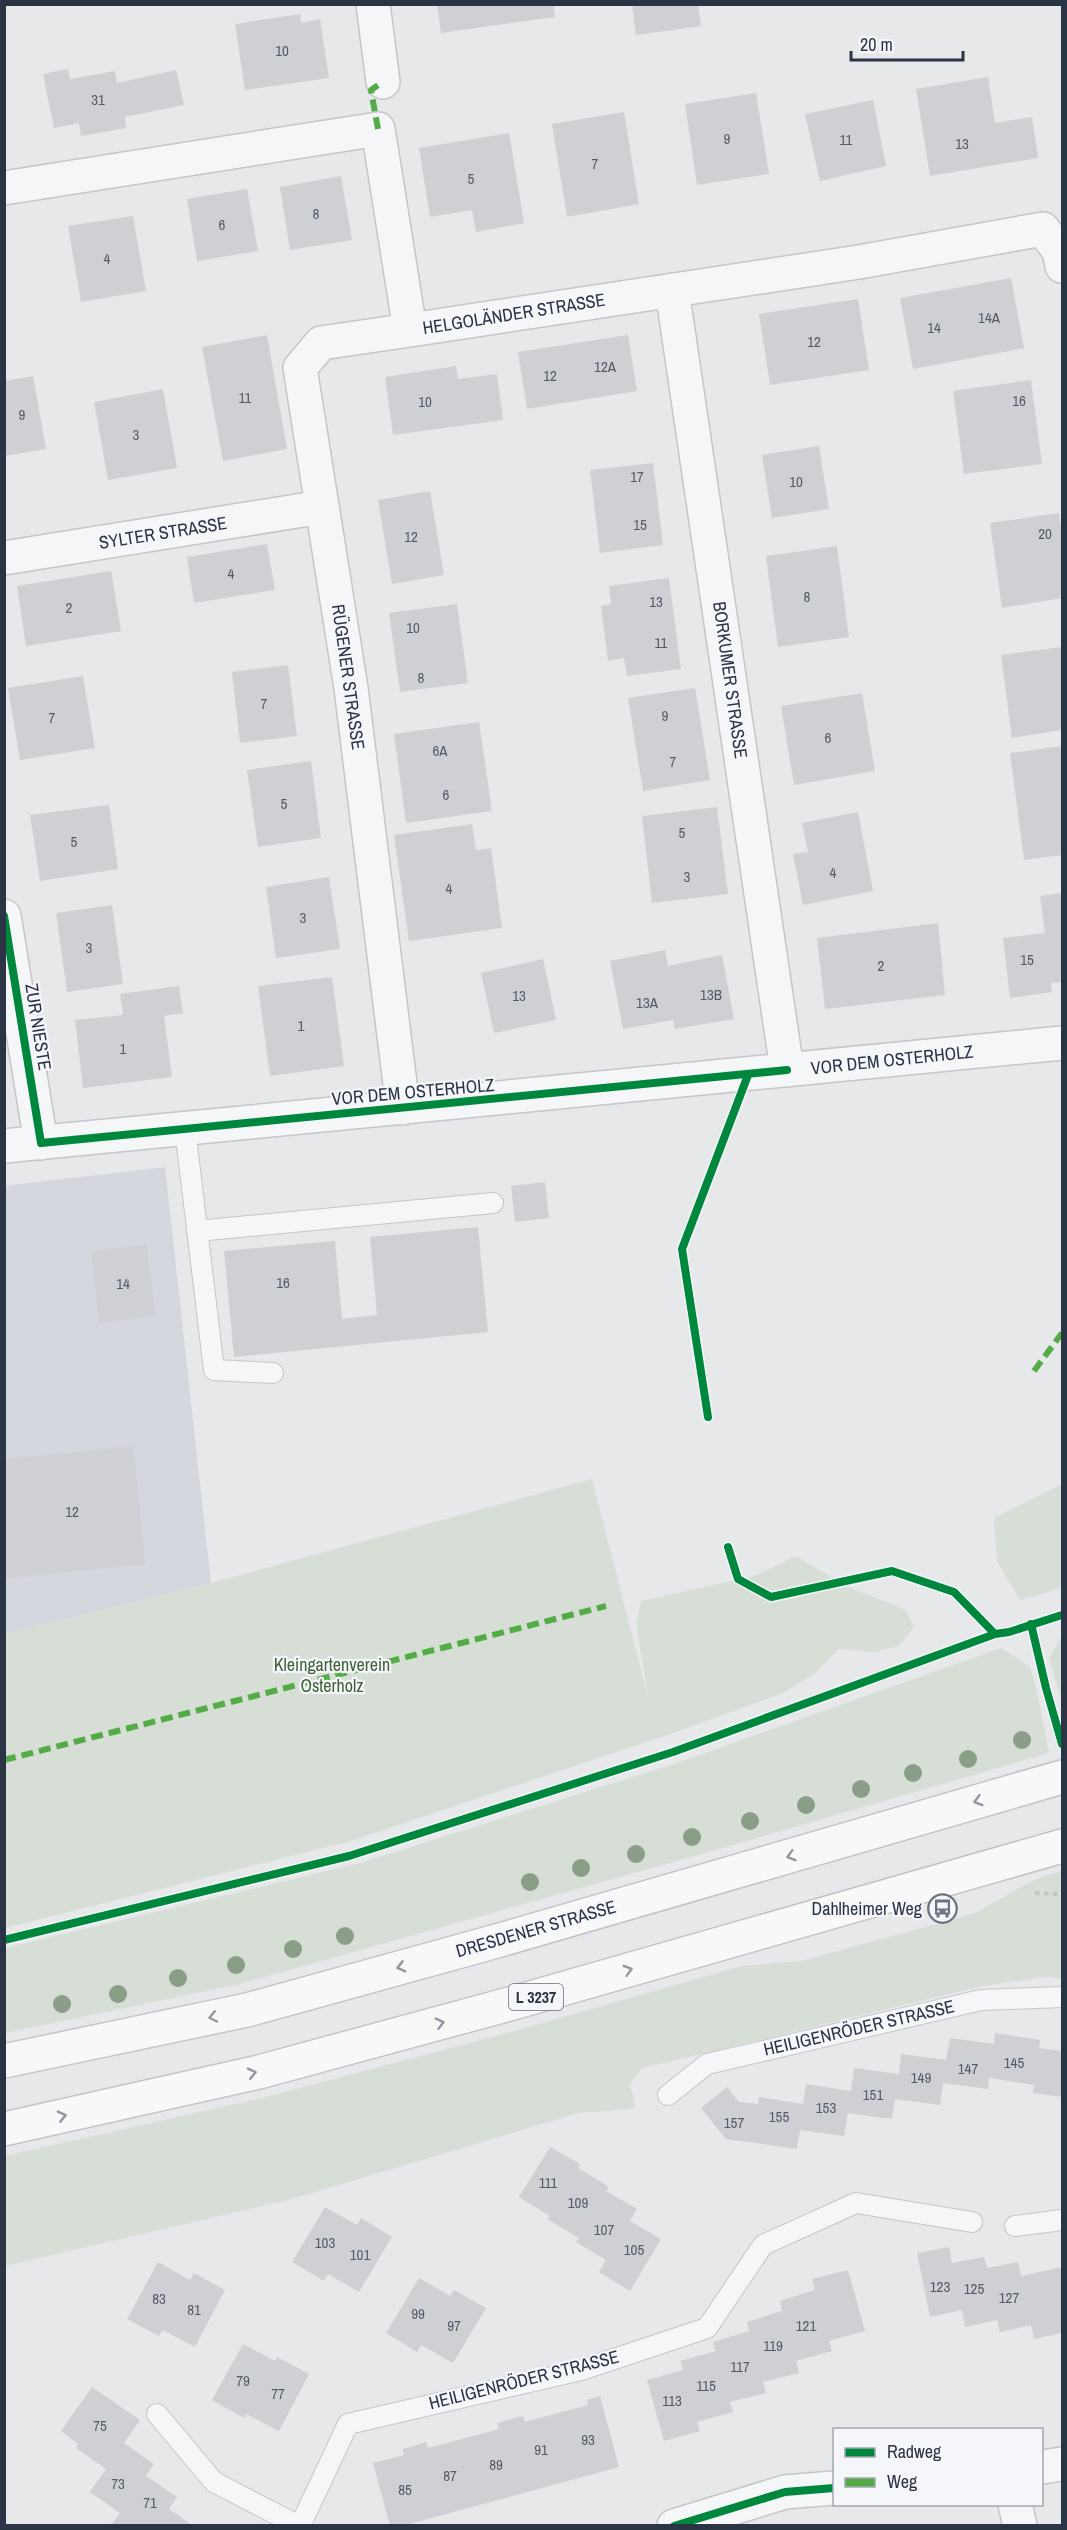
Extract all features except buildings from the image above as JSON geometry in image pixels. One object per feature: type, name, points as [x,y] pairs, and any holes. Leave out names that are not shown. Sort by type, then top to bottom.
[{"type":"main road","name":"DRESDENER STRASSE","points":[[4,2061],[269,2004],[505,1939],[1062,1777]]},
{"type":"main road","name":"L 3237","points":[[4,2129],[259,2072],[513,2004],[1062,1846]]},
{"type":"street","points":[[373,4],[383,82]]},
{"type":"street","name":"HELGOLÄNDER STRASSE","points":[[4,188],[378,129],[410,330],[859,262],[1043,229],[1059,251],[1062,266]]},
{"type":"street","name":"BORKUMER STRASSE","points":[[672,290],[787,1070]]},
{"type":"street","name":"RÜGENER STRASSE","points":[[403,1108],[351,688],[300,368],[321,343],[410,330]]},
{"type":"street","name":"SYLTER STRASSE","points":[[4,558],[322,507]]},
{"type":"street","name":"ZUR NIESTE","points":[[4,916],[41,1143]]},
{"type":"street","name":"VOR DEM OSTERHOLZ","points":[[4,1146],[1062,1043]]},
{"type":"street","points":[[1043,2467],[1062,2464]]},
{"type":"street","points":[[674,2526],[785,2492],[833,2488]]},
{"type":"street","points":[[1015,2506],[1020,2526]]},
{"type":"lane","points":[[184,1129],[214,1370],[273,1373]]},
{"type":"lane","points":[[197,1232],[493,1203]]},
{"type":"lane","name":"HEILIGENRÖDER STRASSE","points":[[668,2095],[707,2064],[981,2000],[1062,1997]]},
{"type":"lane","name":"HEILIGENRÖDER STRASSE","points":[[300,2526],[348,2424],[581,2370],[707,2328],[763,2245],[856,2203],[972,2222]]},
{"type":"lane","points":[[1015,2226],[1062,2220]]},
{"type":"lane","points":[[157,2414],[214,2482],[300,2526]]},
{"type":"path","points":[[1031,1624],[1062,1615]]},
{"type":"shaded area","points":[[165,1167],[211,1583],[5,1634],[4,1186]]},
{"type":"green space","name":"Kleingartenverein Osterholz","points":[[592,1479],[649,1701],[636,1623],[641,1601],[754,1576],[796,1556],[846,1586],[906,1610],[914,1627],[899,1646],[874,1652],[839,1649],[814,1674],[783,1693],[665,1736],[351,1841],[5,1928],[5,1634],[211,1583]]},
{"type":"green space","points":[[1062,1484],[1062,1588],[1020,1600],[997,1561],[994,1518]]},
{"type":"green space","points":[[1062,1636],[1062,1703],[1049,1658]]},
{"type":"green space","points":[[1001,1648],[1030,1667],[1049,1753],[716,1850],[240,1984],[5,2033],[5,1948],[360,1863],[677,1763]]},
{"type":"green space","points":[[1062,1871],[1062,1979],[1043,1977],[978,1987],[643,2068],[630,2084],[636,2108],[579,2113],[292,2199],[5,2266],[5,2156],[266,2097],[511,2032],[742,1966],[801,1961],[973,1914],[1036,1879]]},
{"type":"marked path","points":[[378,129],[371,90],[383,82]]},
{"type":"marked path","points":[[1034,1371],[1062,1333]]},
{"type":"marked path","points":[[4,1760],[606,1606]]},
{"type":"cycle path","points":[[4,916],[41,1143],[787,1070]]},
{"type":"cycle path","points":[[708,1417],[682,1249],[748,1075]]},
{"type":"cycle path","points":[[728,1547],[738,1579],[771,1597],[892,1571],[954,1592],[995,1634]]},
{"type":"cycle path","points":[[4,1940],[349,1856],[673,1752],[995,1634],[1009,1632],[1062,1615]]},
{"type":"cycle path","points":[[1031,1624],[1062,1744]]},
{"type":"cycle path","points":[[674,2526],[785,2492],[833,2488]]},
{"type":"place","name":"Dahlheimer Weg","points":[[943,1909]]}]
